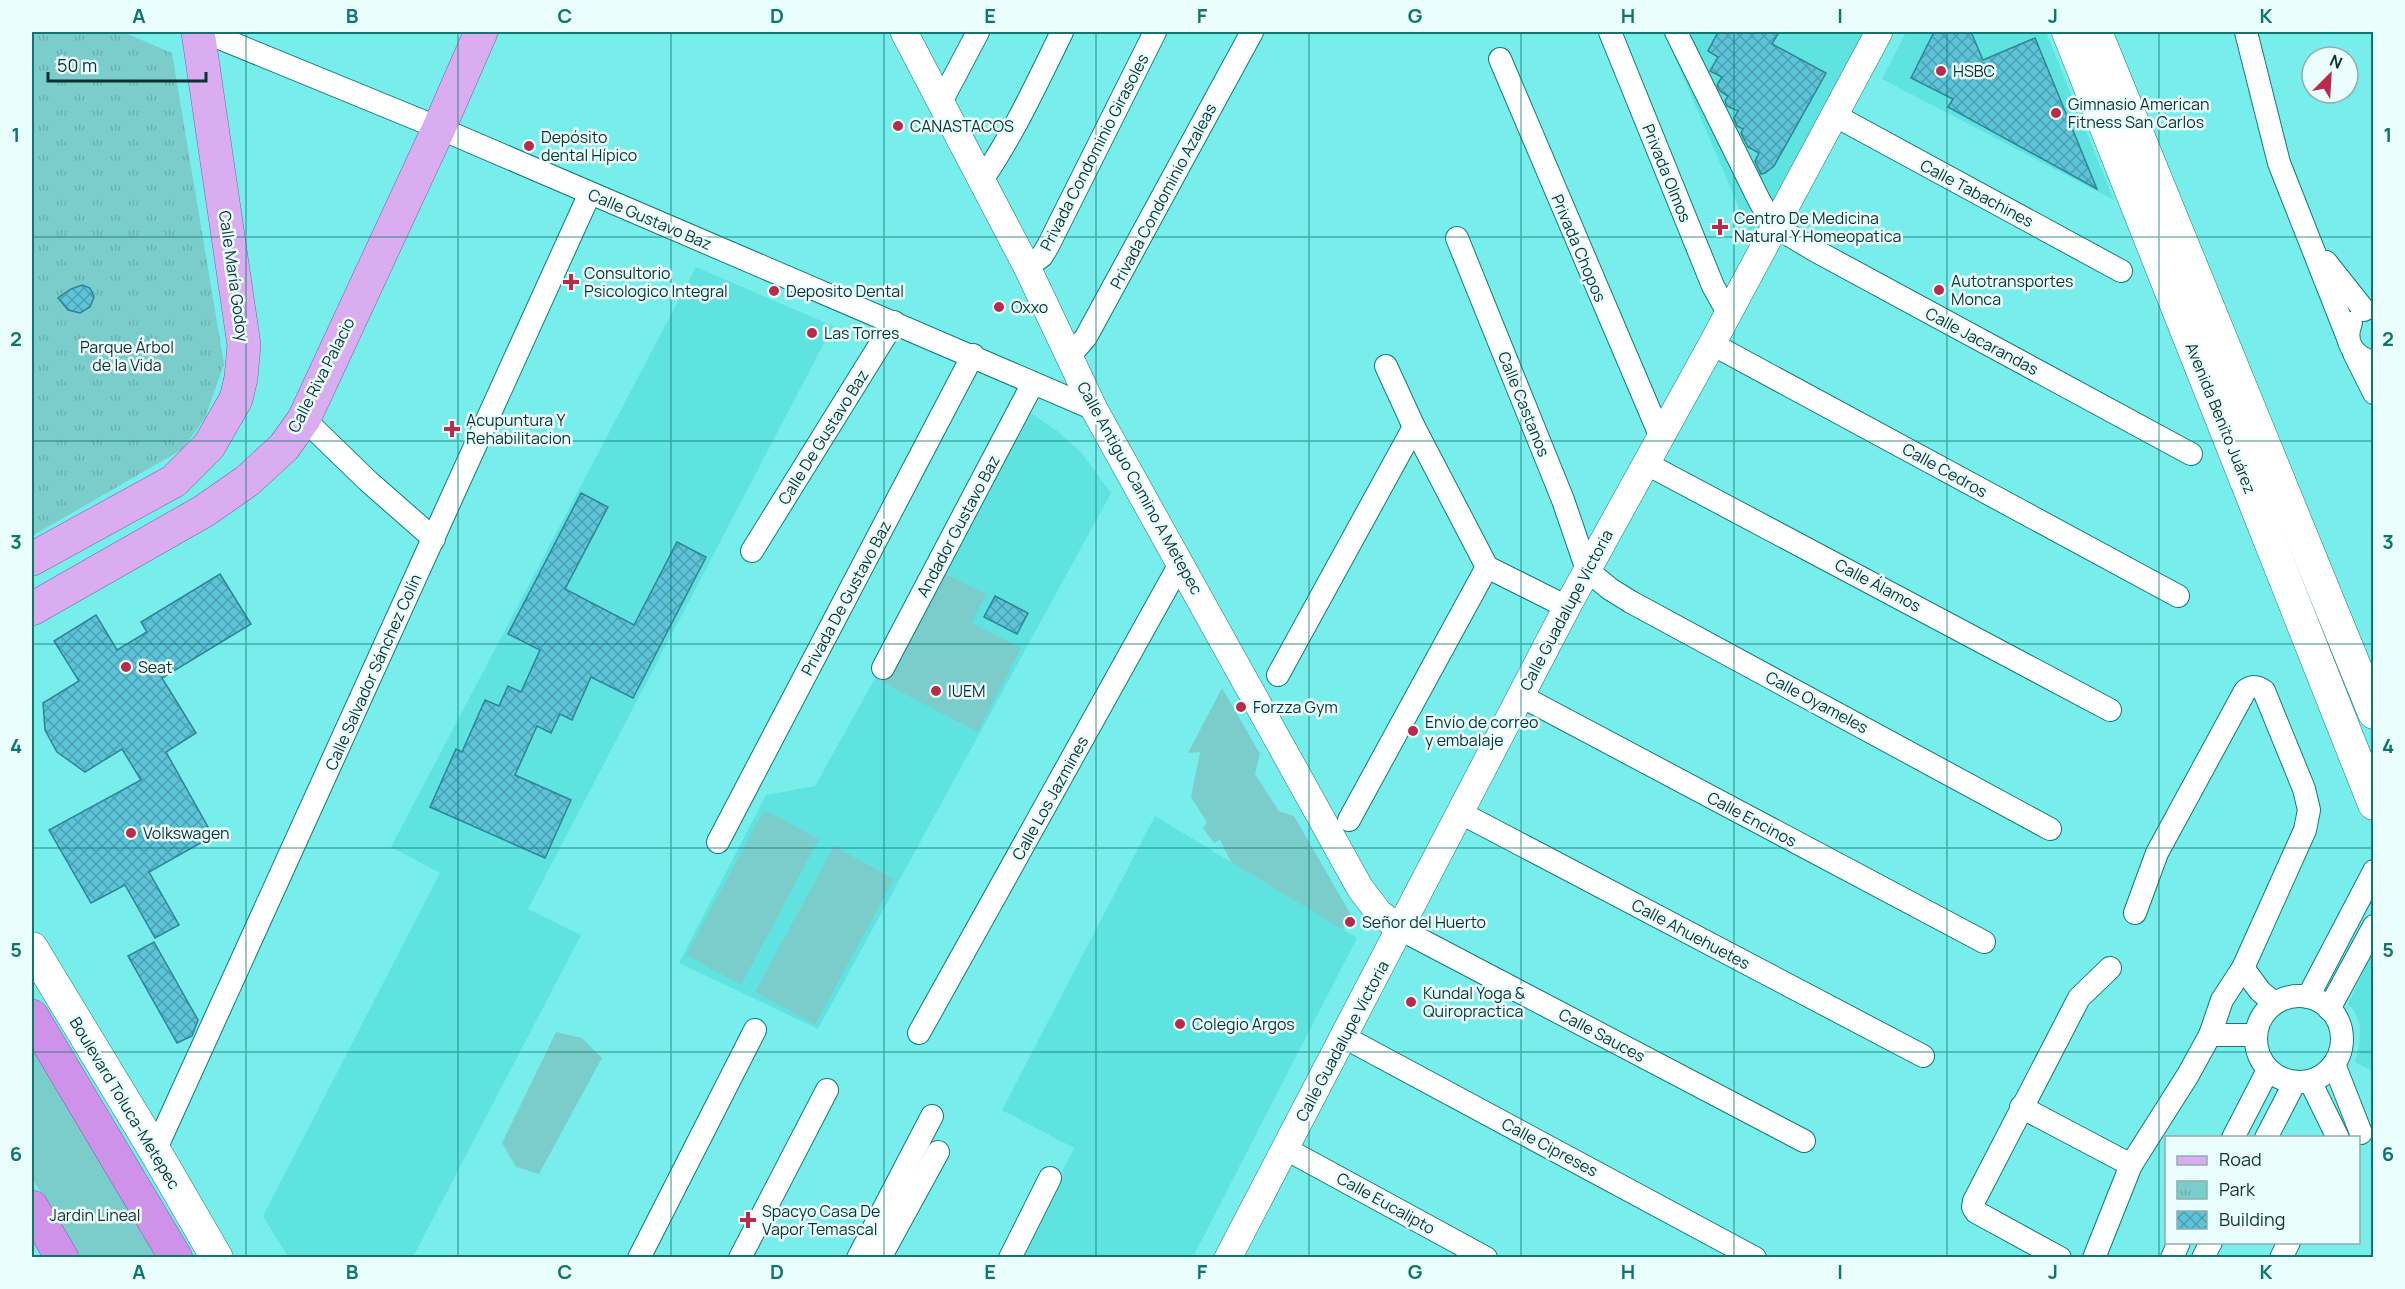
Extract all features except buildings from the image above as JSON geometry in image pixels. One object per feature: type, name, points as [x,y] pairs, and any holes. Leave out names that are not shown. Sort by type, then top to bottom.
[{"type":"highway","points":[[32,1016],[176,1257]]},
{"type":"highway","points":[[32,1207],[62,1257]]},
{"type":"main road","name":"Calle María Godoy","points":[[32,559],[174,481],[209,446],[236,399],[241,378],[244,345],[198,32]]},
{"type":"main road","name":"Calle Riva Palacio","points":[[32,609],[204,511],[247,481],[284,447],[304,418],[439,128],[481,32]]},
{"type":"main road","name":"Avenida Benito Juárez","points":[[2068,32],[2373,804]]},
{"type":"main road","name":"Avenida Benito Juárez","points":[[2096,32],[2373,713]]},
{"type":"main road","name":"Boulevard Toluca-Metepec","points":[[32,948],[217,1257]]},
{"type":"street","name":"Calle Gustavo Baz","points":[[205,32],[439,128],[1095,409]]},
{"type":"street","name":"Calle Antiguo Camino A Metepec","points":[[904,32],[1027,267],[1095,409],[1360,888],[1379,913],[1401,929]]},
{"type":"street","points":[[941,102],[978,32]]},
{"type":"street","points":[[982,180],[1003,150],[1021,117],[1062,32]]},
{"type":"street","name":"Privada Condominio Girasoles","points":[[1027,267],[1042,256],[1048,246],[1155,32]]},
{"type":"street","name":"Privada Condominio Azaleas","points":[[1069,357],[1086,337],[1252,32]]},
{"type":"street","name":"Privada Olmos","points":[[1610,32],[1713,286],[1728,313]]},
{"type":"street","points":[[1676,32],[1774,226]]},
{"type":"street","name":"Calle Guadalupe Victoria","points":[[1230,1257],[1567,607],[1712,344],[1879,32]]},
{"type":"street","points":[[2246,32],[2279,163],[2310,242],[2358,351],[2373,393]]},
{"type":"street","name":"Privada Chopos","points":[[1500,59],[1660,435]]},
{"type":"street","name":"Calle Tabachines","points":[[1834,114],[2121,271]]},
{"type":"street","name":"Calle Salvador Sánchez Colín","points":[[155,1151],[590,193]]},
{"type":"street","name":"Calle Jacarandas","points":[[1774,226],[1816,251],[2192,454]]},
{"type":"street","name":"Calle Castanos","points":[[1456,238],[1563,500],[1587,570]]},
{"type":"street","points":[[2310,242],[2369,309],[2351,321],[2358,351]]},
{"type":"street","name":"Calle De Gustavo Baz","points":[[752,551],[894,322]]},
{"type":"street","name":"Calle Cedros","points":[[1712,344],[2178,596]]},
{"type":"street","name":"Privada De Gustavo Baz","points":[[718,842],[973,355]]},
{"type":"street","points":[[1386,366],[1414,428],[1487,567],[1567,607]]},
{"type":"street","name":"Andador Gustavo Baz","points":[[883,668],[1033,383]]},
{"type":"street","points":[[304,418],[368,481],[434,539]]},
{"type":"street","points":[[1278,675],[1414,428]]},
{"type":"street","name":"Calle Álamos","points":[[1645,463],[2110,710]]},
{"type":"street","name":"Calle Los Jazmines","points":[[919,1033],[1181,562]]},
{"type":"street","points":[[1349,820],[1487,567]]},
{"type":"street","name":"Calle Oyameles","points":[[1587,570],[1610,589],[1631,602],[2050,829]]},
{"type":"street","points":[[2094,1257],[2132,1165],[2210,1035],[2222,1000],[2243,968],[2305,830],[2309,810],[2304,789],[2264,691],[2259,687],[2249,687],[2245,691],[2157,853],[2135,913]]},
{"type":"street","name":"Calle Encinos","points":[[1521,696],[1984,942]]},
{"type":"street","name":"Calle Ahuehuetes","points":[[1459,812],[1923,1056]]},
{"type":"street","points":[[2308,997],[2373,871]]},
{"type":"street","points":[[2329,1009],[2373,926]]},
{"type":"street","name":"Calle Sauces","points":[[1401,929],[1804,1141]]},
{"type":"street","points":[[2060,1257],[1982,1216],[1973,1207],[1974,1201],[2079,998],[2110,968]]},
{"type":"street","points":[[2243,968],[2260,991],[2274,1003]]},
{"type":"street","points":[[2296,996],[2308,997],[2320,1001],[2338,1021],[2342,1036],[2341,1050],[2334,1064],[2324,1075],[2303,1082],[2280,1079],[2268,1070],[2258,1053],[2255,1035],[2262,1017],[2274,1003],[2296,996]]},
{"type":"street","points":[[639,1257],[755,1030]]},
{"type":"street","points":[[2210,1035],[2255,1035]]},
{"type":"street","name":"Calle Cipreses","points":[[1344,1037],[1755,1257]]},
{"type":"street","points":[[2334,1064],[2362,1137]]},
{"type":"street","points":[[2234,1136],[2268,1070]]},
{"type":"street","points":[[2267,1136],[2303,1082]]},
{"type":"street","points":[[2303,1082],[2337,1136]]},
{"type":"street","points":[[740,1257],[827,1090]]},
{"type":"street","points":[[2021,1107],[2132,1165]]},
{"type":"street","points":[[858,1257],[932,1116]]},
{"type":"street","name":"Calle Eucalipto","points":[[1286,1149],[1486,1257]]},
{"type":"street","points":[[880,1257],[938,1152]]},
{"type":"street","points":[[1010,1257],[1050,1178]]},
{"type":"shaded area","points":[[1664,32],[1867,32],[1755,245]]},
{"type":"shaded area","points":[[1906,32],[2046,32],[2114,200],[1882,79]]},
{"type":"shaded area","points":[[696,267],[833,326],[528,909],[581,935],[413,1257],[288,1257],[263,1216],[440,873],[391,847]]},
{"type":"shaded area","name":"IUEM","points":[[1022,407],[1057,431],[1081,452],[1111,493],[818,1029],[679,963],[766,795],[815,786],[951,542]]},
{"type":"shaded area","name":"Colegio Argos","points":[[1155,816],[1357,938],[1193,1257],[1019,1257],[1074,1148],[1002,1110]]},
{"type":"shaded area","points":[[2373,952],[2373,1072],[2355,1062],[2359,1047],[2360,1026],[2355,1012],[2348,1004]]},
{"type":"green space","name":"Parque Árbol de la Vida","points":[[32,32],[123,32],[172,53],[224,364],[205,418],[183,449],[32,536]]},
{"type":"green space","points":[[938,570],[986,594],[972,623],[1021,648],[978,732],[881,682]]},
{"type":"green space","points":[[1222,688],[1260,754],[1255,774],[1279,811],[1294,816],[1351,915],[1343,930],[1231,862],[1220,840],[1214,843],[1203,828],[1207,822],[1191,797],[1200,752],[1188,753]]},
{"type":"green space","points":[[764,810],[819,839],[741,985],[686,955]]},
{"type":"green space","points":[[834,846],[894,879],[815,1025],[755,992]]},
{"type":"green space","points":[[556,1032],[582,1038],[602,1058],[539,1174],[516,1167],[502,1143]]},
{"type":"green space","name":"Jardin Lineal","points":[[32,1042],[163,1257],[79,1257],[32,1178]]},
{"type":"place","name":"HSBC","points":[[1941,71]]},
{"type":"place","name":"Gimnasio American Fitness San Carlos","points":[[2056,113]]},
{"type":"place","name":"CANASTACOS","points":[[898,126]]},
{"type":"place","name":"Depósito dental Hípico","points":[[529,146]]},
{"type":"place","name":"Centro De Medicina Natural Y Homeopatica","points":[[1720,227]]},
{"type":"place","name":"Consultorio Psicologico Integral","points":[[571,282]]},
{"type":"place","name":"Autotransportes Monca","points":[[1939,290]]},
{"type":"place","name":"Deposito Dental","points":[[774,291]]},
{"type":"place","name":"Oxxo","points":[[999,307]]},
{"type":"place","name":"Las Torres","points":[[812,333]]},
{"type":"place","name":"Acupuntura Y Rehabilitacion","points":[[452,429]]},
{"type":"place","name":"Seat","points":[[126,667]]},
{"type":"place","name":"IUEM","points":[[936,691]]},
{"type":"place","name":"Forzza Gym","points":[[1241,707]]},
{"type":"place","name":"Envío de correo y embalaje","points":[[1413,731]]},
{"type":"place","name":"Volkswagen","points":[[131,833]]},
{"type":"place","name":"Señor del Huerto","points":[[1350,922]]},
{"type":"place","name":"Kundal Yoga & Quiropractica","points":[[1411,1002]]},
{"type":"place","name":"Colegio Argos","points":[[1180,1024]]},
{"type":"place","name":"Spacyo Casa De Vapor Temascal","points":[[748,1220]]}]
